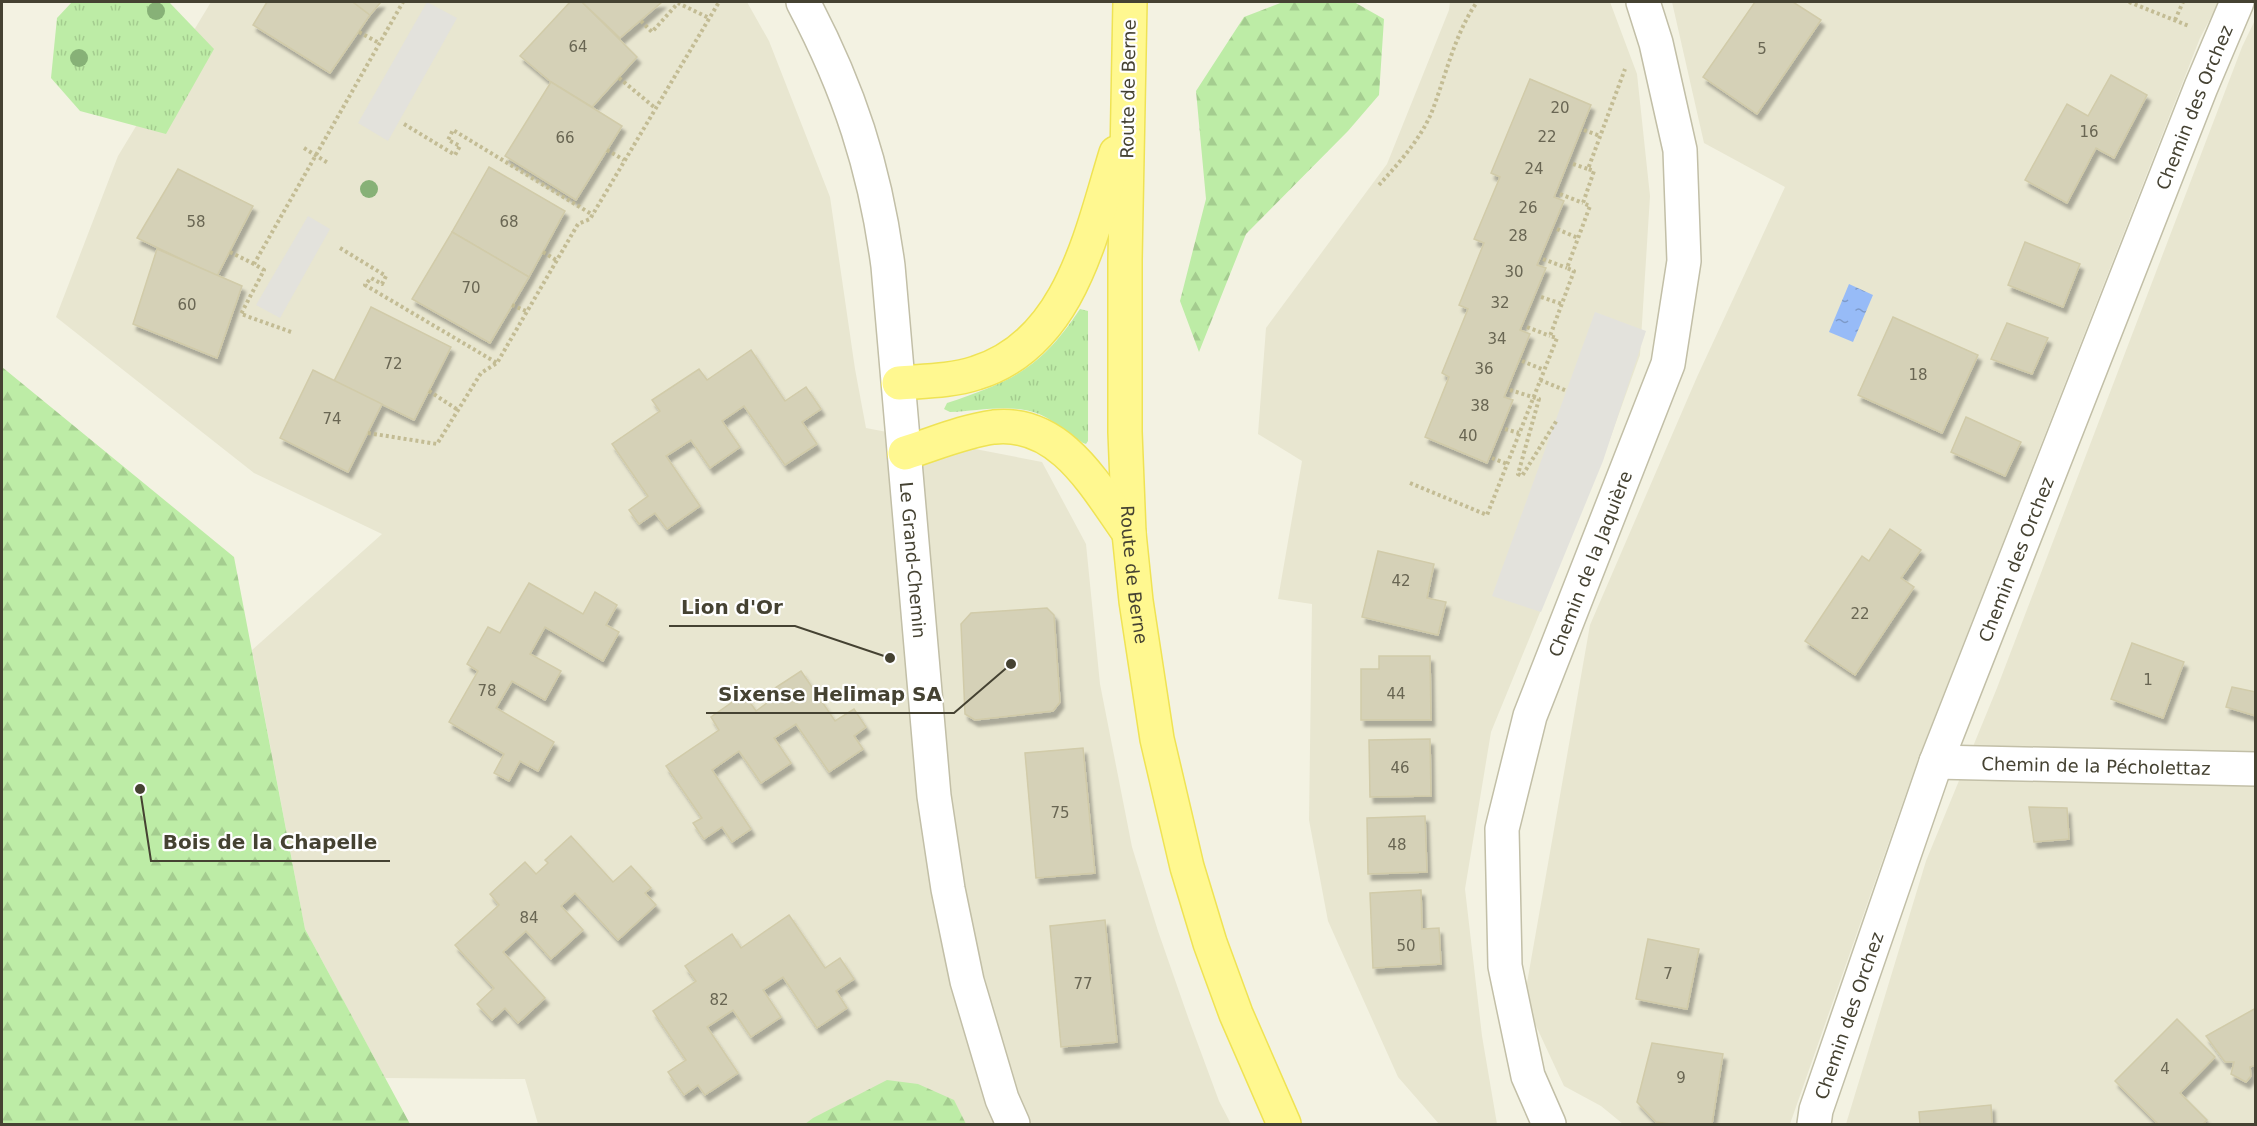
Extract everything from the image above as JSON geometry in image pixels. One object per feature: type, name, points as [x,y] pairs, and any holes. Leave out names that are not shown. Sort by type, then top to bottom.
[{"type":"main road","name":"Route de Berne","points":[[1130,2],[1125,432],[1129,533],[1136,601],[1157,739],[1187,867],[1210,943],[1236,1014],[1284,1125]]},
{"type":"main road","points":[[899,383],[956,379],[979,373],[1018,352],[1041,331],[1065,297],[1083,257],[1128,114]]},
{"type":"main road","points":[[905,453],[975,431],[994,428],[1014,427],[1040,434],[1078,464],[1129,533]]},
{"type":"street","name":"Le Grand-Chemin","points":[[803,2],[841,79],[860,129],[875,183],[888,266],[934,796],[948,889],[967,981],[1002,1099],[1013,1125]]},
{"type":"street","name":"Chemin de la Jaquière","points":[[1549,1125],[1528,1076],[1505,966],[1502,829],[1530,716],[1668,364],[1684,261],[1680,150],[1656,43],[1643,2]]},
{"type":"street","name":"Chemin des Orchez","points":[[1814,1125],[1816,1110],[1936,762],[2236,2]]},
{"type":"street","name":"Chemin de la Pécholettaz","points":[[1936,762],[2256,769]]},
{"type":"path","points":[[254,264],[403,2]]},
{"type":"path","points":[[368,433],[437,444],[481,373],[497,363],[578,224],[590,219],[654,107],[719,2]]},
{"type":"path","points":[[1379,185],[1406,155],[1430,116],[1465,19],[1477,2]]},
{"type":"path","points":[[2128,2],[2196,28]]},
{"type":"path","points":[[2175,20],[2183,2]]},
{"type":"path","points":[[641,21],[652,32],[678,3],[709,18]]},
{"type":"path","points":[[359,32],[379,43]]},
{"type":"path","points":[[1588,169],[1626,68]]},
{"type":"path","points":[[619,78],[654,107]]},
{"type":"path","points":[[404,124],[456,155],[460,146],[448,140],[453,130],[592,215]]},
{"type":"path","points":[[1584,130],[1600,136]]},
{"type":"path","points":[[304,148],[328,163]]},
{"type":"path","points":[[608,150],[624,160]]},
{"type":"path","points":[[1573,164],[1594,171],[1583,203]]},
{"type":"path","points":[[1560,194],[1590,206],[1567,268]]},
{"type":"path","points":[[1557,229],[1578,238]]},
{"type":"path","points":[[340,248],[386,276],[382,284],[371,278],[365,285],[497,363]]},
{"type":"path","points":[[230,252],[264,270],[242,314],[291,332]]},
{"type":"path","points":[[543,252],[556,260]]},
{"type":"path","points":[[1543,259],[1574,271],[1550,336]]},
{"type":"path","points":[[1541,297],[1562,304]]},
{"type":"path","points":[[512,304],[526,311]]},
{"type":"path","points":[[1410,483],[1487,515],[1557,338],[1527,327]]},
{"type":"path","points":[[1522,361],[1544,370]]},
{"type":"path","points":[[1540,380],[1567,391]]},
{"type":"path","points":[[1510,390],[1539,399],[1518,474],[1522,476],[1557,420]]},
{"type":"path","points":[[429,391],[458,410]]},
{"type":"path","points":[[1505,429],[1519,434]]},
{"type":"path","points":[[1492,458],[1507,464]]},
{"type":"shaded area","points":[[211,2],[747,2],[769,41],[830,197],[866,428],[1042,462],[1086,544],[1100,684],[1132,847],[1189,1020],[1219,1101],[1231,1124],[538,1124],[525,1079],[385,1078],[305,929],[252,650],[382,534],[254,473],[56,317],[118,156]]},
{"type":"shaded area","points":[[427,2],[457,18],[388,141],[358,123]]},
{"type":"shaded area","points":[[1450,2],[1610,2],[1637,74],[1650,196],[1640,355],[1602,461],[1491,732],[1465,889],[1482,1036],[1497,1124],[1439,1124],[1398,1077],[1328,921],[1309,820],[1312,604],[1278,599],[1302,461],[1258,434],[1266,328],[1387,164],[1449,10]]},
{"type":"shaded area","points":[[1672,2],[2219,2],[2200,38],[1918,759],[1790,1124],[1623,1124],[1601,1106],[1564,1086],[1524,1000],[1590,625],[1697,377],[1785,187],[1704,143]]},
{"type":"shaded area","points":[[2255,20],[2255,1124],[1846,1124],[1926,861],[1997,688],[2242,47]]},
{"type":"shaded area","points":[[308,216],[330,229],[280,318],[256,305]]},
{"type":"shaded area","points":[[1595,312],[1646,331],[1603,461],[1541,612],[1492,596]]},
{"type":"green space","points":[[72,2],[169,2],[214,49],[166,134],[80,111],[51,78],[57,18]]},
{"type":"green space","points":[[1283,2],[1354,2],[1384,19],[1379,95],[1348,131],[1246,234],[1199,352],[1180,301],[1206,199],[1196,91],[1244,17]]},
{"type":"green space","points":[[1080,309],[1088,311],[1088,441],[1086,444],[1045,417],[1028,411],[995,408],[950,412],[944,409],[947,403],[990,387],[1024,370],[1052,345]]},
{"type":"green space","points":[[2,367],[234,557],[305,929],[410,1124],[2,1124]]},
{"type":"green space","points":[[887,1080],[918,1084],[954,1100],[966,1124],[805,1124],[813,1118]]},
{"type":"water","points":[[1849,284],[1873,295],[1853,342],[1829,332]]},
{"type":"building","points":[[267,2],[353,2],[370,15],[330,73],[253,25]]},
{"type":"building","points":[[353,2],[381,2],[370,15]]},
{"type":"building","points":[[570,2],[582,2],[637,57],[592,107],[551,82],[520,56]]},
{"type":"building","points":[[582,2],[662,2],[620,38]]},
{"type":"building","points":[[1755,2],[1793,2],[1821,20],[1757,114],[1703,77]]},
{"type":"building","points":[[2111,75],[2147,95],[2114,158],[2096,148],[2067,203],[2025,180],[2067,104],[2088,116]]},
{"type":"building","points":[[1530,79],[1591,105],[1554,197],[1564,201],[1537,265],[1546,268],[1520,330],[1530,334],[1504,397],[1513,400],[1487,463],[1425,437],[1449,377],[1442,373],[1468,309],[1459,305],[1484,243],[1474,239],[1500,177],[1491,173]]},
{"type":"building","points":[[551,82],[622,126],[576,200],[505,156]]},
{"type":"building","points":[[489,167],[565,211],[529,277],[452,232]]},
{"type":"building","points":[[178,169],[253,206],[217,276],[137,238]]},
{"type":"building","points":[[452,232],[529,277],[490,343],[412,299]]},
{"type":"building","points":[[2025,242],[2080,264],[2063,307],[2008,285]]},
{"type":"building","points":[[157,249],[242,286],[217,358],[133,324]]},
{"type":"building","points":[[371,307],[451,347],[414,420],[334,381]]},
{"type":"building","points":[[1893,317],[1978,355],[1942,433],[1858,395]]},
{"type":"building","points":[[2007,323],[2048,338],[2032,374],[1991,359]]},
{"type":"building","points":[[751,350],[785,401],[806,387],[821,409],[802,422],[817,444],[785,465],[744,406],[722,421],[740,447],[710,468],[691,440],[666,456],[700,506],[667,529],[655,513],[639,524],[629,510],[648,496],[612,444],[660,411],[652,400],[699,369],[707,380]]},
{"type":"building","points":[[313,370],[382,404],[348,472],[280,438]]},
{"type":"building","points":[[1966,417],[2021,442],[2005,476],[1951,452]]},
{"type":"building","points":[[1890,529],[1921,550],[1901,578],[1914,587],[1855,675],[1805,641],[1862,556],[1869,561]]},
{"type":"building","points":[[1378,551],[1434,564],[1427,598],[1446,602],[1438,635],[1362,617]]},
{"type":"building","points":[[529,583],[583,614],[595,592],[617,605],[606,625],[619,632],[603,661],[545,627],[530,654],[561,671],[545,700],[512,681],[496,708],[554,742],[538,771],[520,761],[509,781],[494,773],[504,754],[449,722],[478,671],[467,664],[488,627],[500,633]]},
{"type":"building","points":[[1047,608],[1054,615],[1060,702],[1053,711],[975,720],[965,714],[961,624],[971,613]]},
{"type":"building","points":[[2132,643],[2184,662],[2163,718],[2111,699]]},
{"type":"building","points":[[1379,656],[1430,656],[1431,720],[1361,720],[1361,669],[1379,669]]},
{"type":"building","points":[[801,671],[835,721],[854,709],[866,727],[854,736],[863,749],[829,772],[796,724],[774,738],[791,763],[761,783],[739,751],[712,770],[751,829],[732,842],[722,827],[704,839],[693,823],[702,818],[666,766],[719,730],[711,717],[744,694],[756,711],[779,694],[775,688]]},
{"type":"building","points":[[2232,687],[2256,692],[2256,716],[2226,707]]},
{"type":"building","points":[[1430,739],[1431,796],[1370,797],[1369,740]]},
{"type":"building","points":[[1083,748],[1095,873],[1036,878],[1025,753]]},
{"type":"building","points":[[2029,807],[2067,808],[2069,839],[2034,842]]},
{"type":"building","points":[[1425,816],[1427,872],[1368,874],[1367,818]]},
{"type":"building","points":[[571,836],[613,882],[631,866],[651,888],[645,893],[656,905],[618,940],[575,893],[561,906],[583,930],[551,959],[526,931],[503,952],[545,998],[518,1023],[505,1008],[492,1020],[477,1004],[494,988],[455,945],[499,905],[490,894],[525,862],[536,874],[548,863],[545,860]]},
{"type":"building","points":[[1421,890],[1422,929],[1439,928],[1441,964],[1373,968],[1370,893]]},
{"type":"building","points":[[789,915],[825,968],[840,958],[854,979],[836,991],[847,1008],[817,1028],[783,977],[763,990],[781,1017],[751,1037],[733,1010],[707,1027],[738,1073],[705,1095],[698,1085],[684,1095],[668,1072],[686,1060],[653,1011],[696,981],[685,966],[732,934],[741,948]]},
{"type":"building","points":[[1105,920],[1117,1042],[1061,1047],[1050,926]]},
{"type":"building","points":[[1648,939],[1699,949],[1687,1009],[1636,999]]},
{"type":"building","points":[[2256,1008],[2256,1065],[2250,1067],[2251,1076],[2246,1082],[2231,1074],[2234,1062],[2225,1062],[2206,1036]]},
{"type":"building","points":[[2177,1019],[2215,1057],[2180,1093],[2207,1120],[2203,1124],[2158,1124],[2115,1081]]},
{"type":"building","points":[[1652,1043],[1723,1054],[1712,1124],[1656,1122],[1637,1102]]},
{"type":"building","points":[[1991,1105],[1992,1124],[1920,1124],[1919,1112]]},
{"type":"place","name":"Lion d'Or","points":[[890,658]]},
{"type":"place","name":"Sixense Helimap SA","points":[[1011,664]]},
{"type":"place","name":"Bois de la Chapelle","points":[[140,789]]}]
